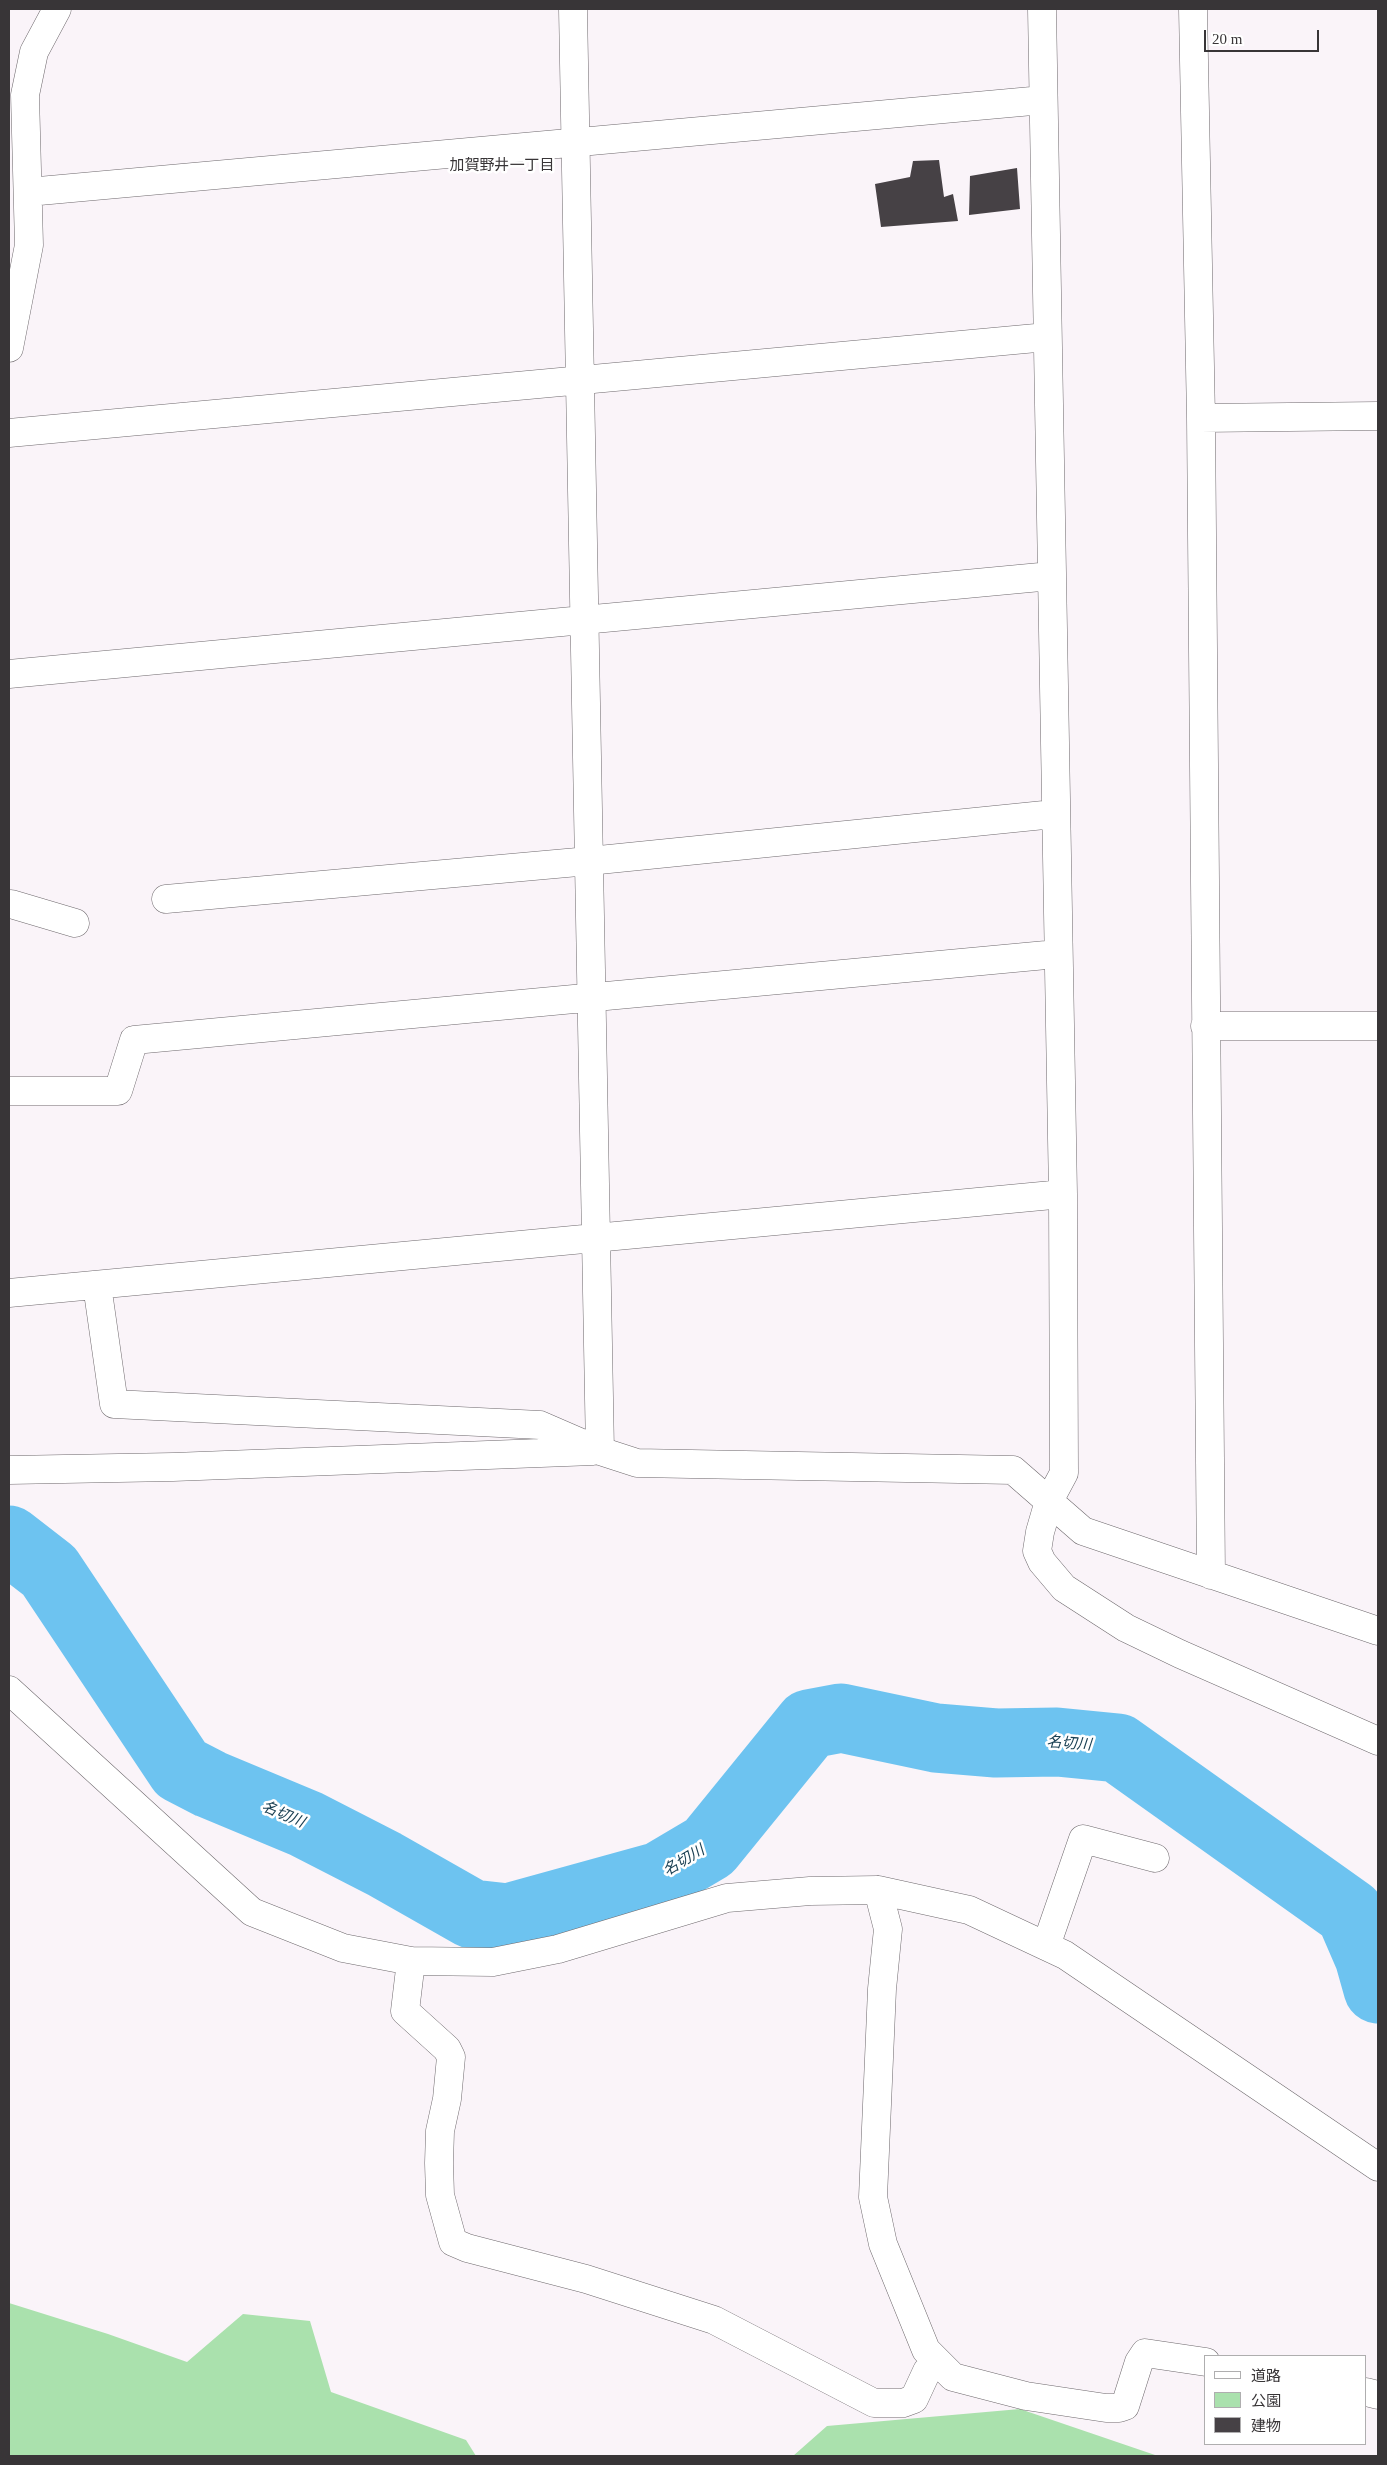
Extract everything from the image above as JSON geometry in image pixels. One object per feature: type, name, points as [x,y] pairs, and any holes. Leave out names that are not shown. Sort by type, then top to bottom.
[{"type":"street","points":[[9,348],[29,245],[25,95],[34,52],[57,9]]},
{"type":"street","points":[[573,9],[600,1451]]},
{"type":"street","points":[[1042,9],[1054,814],[1063,1194],[1064,1473],[1049,1501],[1040,1532],[1037,1551],[1042,1562],[1064,1588],[1133,1632],[1378,1741]]},
{"type":"street","points":[[1193,9],[1201,418],[1211,1574]]},
{"type":"street","points":[[28,192],[1043,100]]},
{"type":"street","points":[[9,433],[1047,337]]},
{"type":"street","points":[[1201,418],[1378,416]]},
{"type":"street","points":[[9,674],[1051,576]]},
{"type":"street","points":[[166,899],[589,861],[1054,814]]},
{"type":"street","points":[[10,912],[75,923]]},
{"type":"street","points":[[9,1091],[118,1091],[134,1040],[1058,954]]},
{"type":"street","points":[[1205,1026],[1378,1026]]},
{"type":"street","points":[[9,1293],[1063,1194]]},
{"type":"street","points":[[97,1285],[114,1404],[540,1424],[600,1451],[638,1463],[1012,1470],[1082,1531],[1378,1631]]},
{"type":"street","points":[[9,1470],[173,1467],[600,1451]]},
{"type":"street","points":[[9,1690],[252,1912],[343,1948],[411,1961],[493,1962],[558,1950],[727,1898],[810,1890],[878,1890],[969,1910],[1065,1956],[1378,2166]]},
{"type":"street","points":[[1046,1946],[1083,1839],[1155,1858]]},
{"type":"street","points":[[878,1890],[888,1929],[882,1989],[873,2198],[883,2244],[926,2350],[953,2377],[1002,2391],[1119,2408],[1128,2401],[1140,2362],[1145,2353],[1204,2362]]},
{"type":"street","points":[[411,1961],[405,2011],[447,2049],[451,2057],[447,2099],[440,2131],[439,2163],[440,2195],[453,2242],[466,2248],[586,2279],[714,2320],[874,2403],[903,2403],[914,2399],[927,2371],[937,2361]]},
{"type":"green space","points":[[9,2303],[108,2334],[187,2362],[243,2314],[310,2321],[331,2392],[466,2440],[476,2456],[9,2456]]},
{"type":"green space","points":[[1020,2409],[1158,2456],[793,2456],[827,2426]]},
{"type":"building","points":[[939,160],[944,197],[953,194],[958,221],[881,227],[875,184],[910,177],[913,161]]},
{"type":"building","points":[[1017,168],[1020,209],[969,215],[970,176]]},
{"type":"waterway","name":"名切川","points":[[9,1540],[49,1571],[181,1769],[210,1784],[306,1824],[384,1864],[472,1914],[508,1918],[660,1876],[709,1847],[809,1724],[841,1718],[936,1738],[996,1743],[1057,1742],[1118,1748],[1350,1913],[1369,1957],[1378,1989]]},
{"type":"district","name":"加賀野井一丁目","points":[[502,166]]}]
